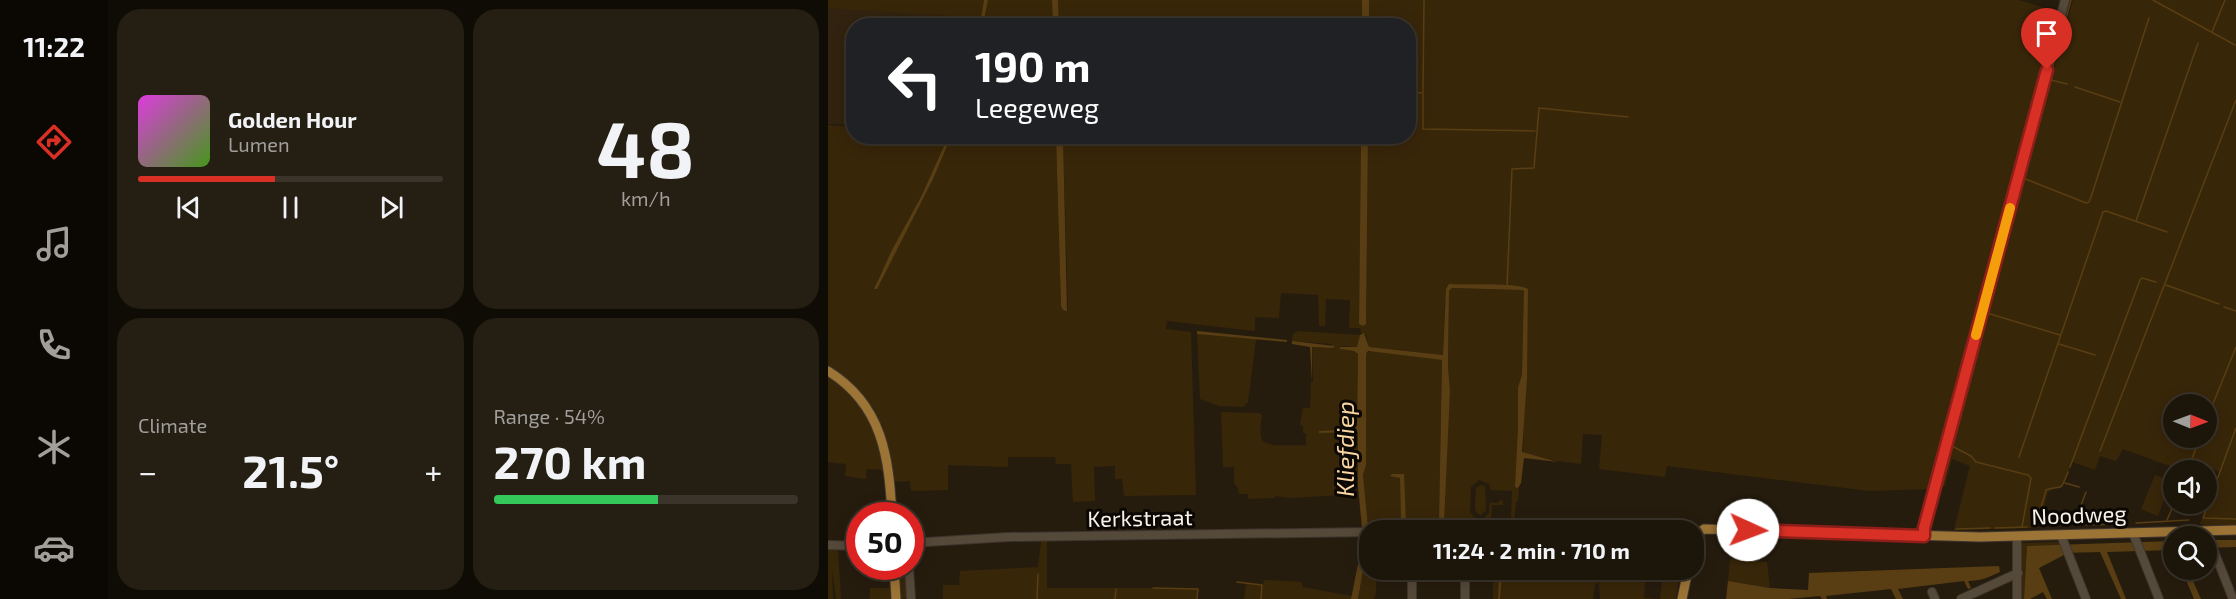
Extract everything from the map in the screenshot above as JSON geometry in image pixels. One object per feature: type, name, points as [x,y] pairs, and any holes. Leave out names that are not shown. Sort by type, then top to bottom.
[{"type":"main road","points":[[828,371],[849,387],[868,412],[881,437],[889,469],[891,502]]},
{"type":"main road","name":"Noodweg","points":[[1704,530],[2062,538],[2163,534]]},
{"type":"main road","name":"Noodweg","points":[[2217,532],[2236,530]]},
{"type":"main road","points":[[895,580],[896,599]]},
{"type":"main road","points":[[1682,599],[1686,580]]},
{"type":"street","points":[[1924,536],[1924,528],[2065,0]]},
{"type":"street","name":"Kerkstraat","points":[[924,542],[1008,537],[1359,532]]},
{"type":"street","points":[[2134,535],[2159,599]]},
{"type":"street","points":[[2017,536],[2017,599]]},
{"type":"street","points":[[2062,538],[2086,599]]},
{"type":"street","points":[[828,545],[846,546]]},
{"type":"street","points":[[2217,561],[2233,599]]},
{"type":"street","points":[[1961,599],[2018,573]]},
{"type":"street","points":[[910,580],[911,599]]},
{"type":"street","points":[[1412,580],[1412,599]]},
{"type":"street","points":[[1465,580],[1465,599]]},
{"type":"shaded area","points":[[828,0],[984,0],[981,18],[828,8]]},
{"type":"shaded area","points":[[984,0],[988,0],[984,18],[981,18]]},
{"type":"shaded area","points":[[988,0],[1052,0],[1053,18],[985,18]]},
{"type":"shaded area","points":[[1052,0],[1058,0],[1059,18],[1053,18]]},
{"type":"shaded area","points":[[1058,0],[1362,0],[1362,18],[1059,18]]},
{"type":"shaded area","points":[[1362,0],[1369,0],[1369,18],[1362,18]]},
{"type":"shaded area","points":[[1369,0],[2019,0],[2058,12],[1930,489],[1870,491],[1667,466],[1665,477],[1599,469],[1602,435],[1583,434],[1581,464],[1523,453],[1528,289],[1514,285],[1491,284],[1450,284],[1445,302],[1443,355],[1369,347],[1366,335],[1361,334],[1360,328],[1349,328],[1350,300],[1326,299],[1325,326],[1319,326],[1318,295],[1281,293],[1279,318],[1255,317],[1255,331],[1167,321],[1166,329],[1191,332],[1196,495],[1124,496],[1122,479],[1115,479],[1115,466],[1094,467],[1095,501],[1073,502],[1071,464],[1056,464],[1055,457],[1008,457],[1008,467],[948,465],[948,490],[911,491],[910,481],[894,482],[887,445],[876,416],[856,392],[828,367],[828,125],[846,126],[846,144],[945,144],[921,197],[878,279],[876,290],[933,179],[948,144],[1056,144],[1061,306],[1068,310],[1063,144],[1361,144],[1359,324],[1366,324],[1368,144],[1416,144],[1416,18],[1369,18]]},
{"type":"shaded area","points":[[2073,0],[2236,0],[2236,526],[2217,527],[2200,524],[2204,514],[2217,514],[2217,480],[2220,472],[2217,471],[2217,460],[2163,460],[2163,464],[2123,449],[2116,461],[2100,456],[2095,470],[2072,462],[2064,484],[2048,492],[2038,528],[1954,530],[1970,466],[1952,459],[1945,486],[1938,486],[1946,458],[1952,448]]},
{"type":"shaded area","points":[[828,4],[983,16],[983,18],[846,18],[846,125],[828,124]]},
{"type":"shaded area","points":[[945,144],[948,144],[933,179],[877,289],[874,289],[892,250],[921,197]]},
{"type":"shaded area","points":[[1056,144],[1063,144],[1067,311],[1061,306]]},
{"type":"shaded area","points":[[1361,144],[1368,144],[1366,324],[1363,326],[1359,324]]},
{"type":"shaded area","points":[[1449,284],[1503,285],[1528,289],[1527,378],[1522,452],[1558,462],[1524,458],[1521,483],[1518,488],[1515,487],[1518,387],[1522,375],[1524,291],[1452,288],[1449,291],[1450,391],[1444,520],[1439,520],[1442,360],[1368,351],[1366,354],[1366,465],[1363,475],[1367,520],[1361,520],[1358,486],[1358,432],[1319,433],[1319,431],[1351,429],[1357,426],[1358,354],[1354,351],[1340,349],[1340,347],[1357,347],[1360,335],[1364,333],[1369,347],[1443,355],[1446,289]]},
{"type":"shaded area","points":[[1452,288],[1522,290],[1525,293],[1522,375],[1518,387],[1519,487],[1514,520],[1511,520],[1512,491],[1491,490],[1489,484],[1479,480],[1471,487],[1470,512],[1476,520],[1442,520],[1450,391],[1449,291]]},
{"type":"shaded area","points":[[1197,331],[1287,340],[1287,342],[1197,334]]},
{"type":"shaded area","points":[[1298,331],[1360,335],[1357,347],[1341,346],[1340,349],[1354,351],[1358,354],[1357,428],[1319,431],[1320,433],[1359,432],[1358,477],[1341,477],[1341,495],[1290,498],[1275,496],[1275,498],[1248,499],[1248,494],[1239,494],[1234,483],[1234,467],[1223,467],[1221,412],[1262,415],[1260,428],[1262,440],[1265,443],[1289,446],[1306,445],[1306,433],[1303,433],[1303,426],[1300,425],[1303,408],[1310,408],[1311,382],[1313,382],[1312,347],[1335,348],[1331,344],[1292,341],[1293,334]]},
{"type":"shaded area","points":[[1197,334],[1256,339],[1248,402],[1243,407],[1219,406],[1200,399]]},
{"type":"shaded area","points":[[1292,341],[1335,346],[1333,348],[1312,347],[1312,382],[1310,347],[1292,344]]},
{"type":"shaded area","points":[[1370,351],[1442,360],[1439,520],[1405,520],[1400,478],[1401,520],[1367,520],[1363,475],[1366,465],[1366,354]]},
{"type":"shaded area","points":[[828,377],[851,396],[859,406],[877,442],[884,470],[867,469],[866,479],[845,476],[846,464],[828,462]]},
{"type":"shaded area","points":[[1404,474],[1406,520],[1401,520],[1400,478],[1390,476]]},
{"type":"shaded area","points":[[2155,475],[2163,478],[2163,503],[2158,516],[2141,509]]},
{"type":"shaded area","points":[[1481,485],[1485,486],[1486,510],[1481,515],[1475,509],[1476,488]]},
{"type":"shaded area","points":[[1503,500],[1503,505],[1492,505],[1491,520],[1482,520],[1489,513],[1490,501],[1498,503]]},
{"type":"shaded area","points":[[2217,540],[2236,540],[2236,547],[2217,548]]},
{"type":"shaded area","points":[[1041,541],[1047,541],[1047,588],[1198,589],[1197,599],[943,599],[943,585],[959,585],[960,571],[1038,567]]},
{"type":"shaded area","points":[[2163,541],[2163,550],[2107,552],[2126,599],[2121,599],[2100,552],[2064,553],[2039,568],[2052,599],[2047,599],[2043,592],[2030,599],[2024,599],[2027,546]]},
{"type":"shaded area","points":[[2059,542],[2060,545],[2027,546],[2024,599],[2021,599],[2022,543]]},
{"type":"shaded area","points":[[828,550],[838,550],[841,599],[836,599],[832,570],[833,599],[828,599]]},
{"type":"shaded area","points":[[1359,559],[1359,580],[1361,580],[1358,599],[1351,599]]},
{"type":"shaded area","points":[[1730,559],[1767,562],[1770,588],[1728,581]]},
{"type":"shaded area","points":[[1999,566],[2000,572],[1968,581],[1971,588],[1968,589],[1964,581],[1898,589],[1903,599],[1896,599],[1891,589],[1826,596],[1827,599],[1822,599],[1820,596],[1788,599],[1726,599],[1728,581],[1770,588],[1808,590],[1809,573]]},
{"type":"shaded area","points":[[899,580],[907,580],[909,598],[900,599]]},
{"type":"shaded area","points":[[1264,580],[1302,582],[1302,587],[1352,596],[1351,599],[1244,599],[1246,584],[1263,585]]},
{"type":"shaded area","points":[[1361,580],[1376,580],[1374,599],[1358,599]]},
{"type":"shaded area","points":[[1493,580],[1499,580],[1498,599],[1493,599]]},
{"type":"shaded area","points":[[1499,580],[1502,580],[1500,599],[1498,599]]},
{"type":"shaded area","points":[[1502,580],[1634,580],[1645,581],[1644,598],[1660,599],[1600,599],[1599,582],[1595,585],[1593,599],[1500,599]]},
{"type":"shaded area","points":[[1662,580],[1679,580],[1676,599],[1660,599]]},
{"type":"shaded area","points":[[2186,580],[2192,580],[2201,599],[2194,599]]},
{"type":"shaded area","points":[[870,588],[890,588],[890,599],[870,599]]},
{"type":"waterway","points":[[1423,92],[1424,0]]},
{"type":"waterway","points":[[2071,0],[2023,178],[2086,203],[2091,197],[2149,18]]},
{"type":"waterway","points":[[2153,0],[2235,45]]},
{"type":"waterway","points":[[2212,32],[2225,0]]},
{"type":"waterway","points":[[2136,221],[2198,43]]},
{"type":"waterway","points":[[2051,80],[2067,84]]},
{"type":"waterway","points":[[2075,87],[2120,102]]},
{"type":"waterway","points":[[1416,93],[1423,93],[1423,129],[1535,131]]},
{"type":"waterway","points":[[2100,451],[2236,100]]},
{"type":"waterway","points":[[1507,287],[1512,169],[1534,168],[1539,108],[1628,117]]},
{"type":"waterway","points":[[2021,187],[1987,313],[2060,335]]},
{"type":"waterway","points":[[2019,457],[2103,212],[2106,211],[2167,232]]},
{"type":"waterway","points":[[2070,467],[2140,280],[2142,278],[2156,282]]},
{"type":"waterway","points":[[2166,285],[2219,304]]},
{"type":"waterway","points":[[2224,307],[2236,311]]},
{"type":"waterway","points":[[1985,323],[1952,446],[1971,456],[1976,462],[2028,475],[2031,478],[2022,527]]},
{"type":"waterway","points":[[2059,344],[2095,355]]},
{"type":"waterway","points":[[2217,394],[2236,347]]},
{"type":"waterway","points":[[2236,428],[2203,518],[2236,519]]},
{"type":"waterway","points":[[2191,460],[2196,448]]},
{"type":"waterway","points":[[2033,527],[2036,525],[2046,490],[2060,487],[2068,472]]},
{"type":"waterway","points":[[2065,483],[2079,487]]},
{"type":"waterway","points":[[2080,508],[2086,492]]},
{"type":"waterway","points":[[2079,512],[2077,525],[2128,524]]},
{"type":"waterway","points":[[2167,520],[2170,514]]},
{"type":"waterway","points":[[2136,523],[2189,520]]},
{"type":"waterway","points":[[1995,528],[2027,527]]},
{"type":"waterway","points":[[1956,529],[1990,528]]},
{"type":"waterway","points":[[1037,599],[1038,574]]},
{"type":"waterway","points":[[1237,582],[1262,585],[1261,599]]},
{"type":"waterway","points":[[1153,588],[1198,589],[1197,599]]},
{"type":"waterway","points":[[1115,599],[1116,589]]},
{"type":"slow traffic","points":[[1976,335],[2010,208]]},
{"type":"route","points":[[1748,530],[1924,536],[1924,528],[2047,70]]},
{"type":"water label","name":"Kliefdiep","points":[[1346,449]]}]
